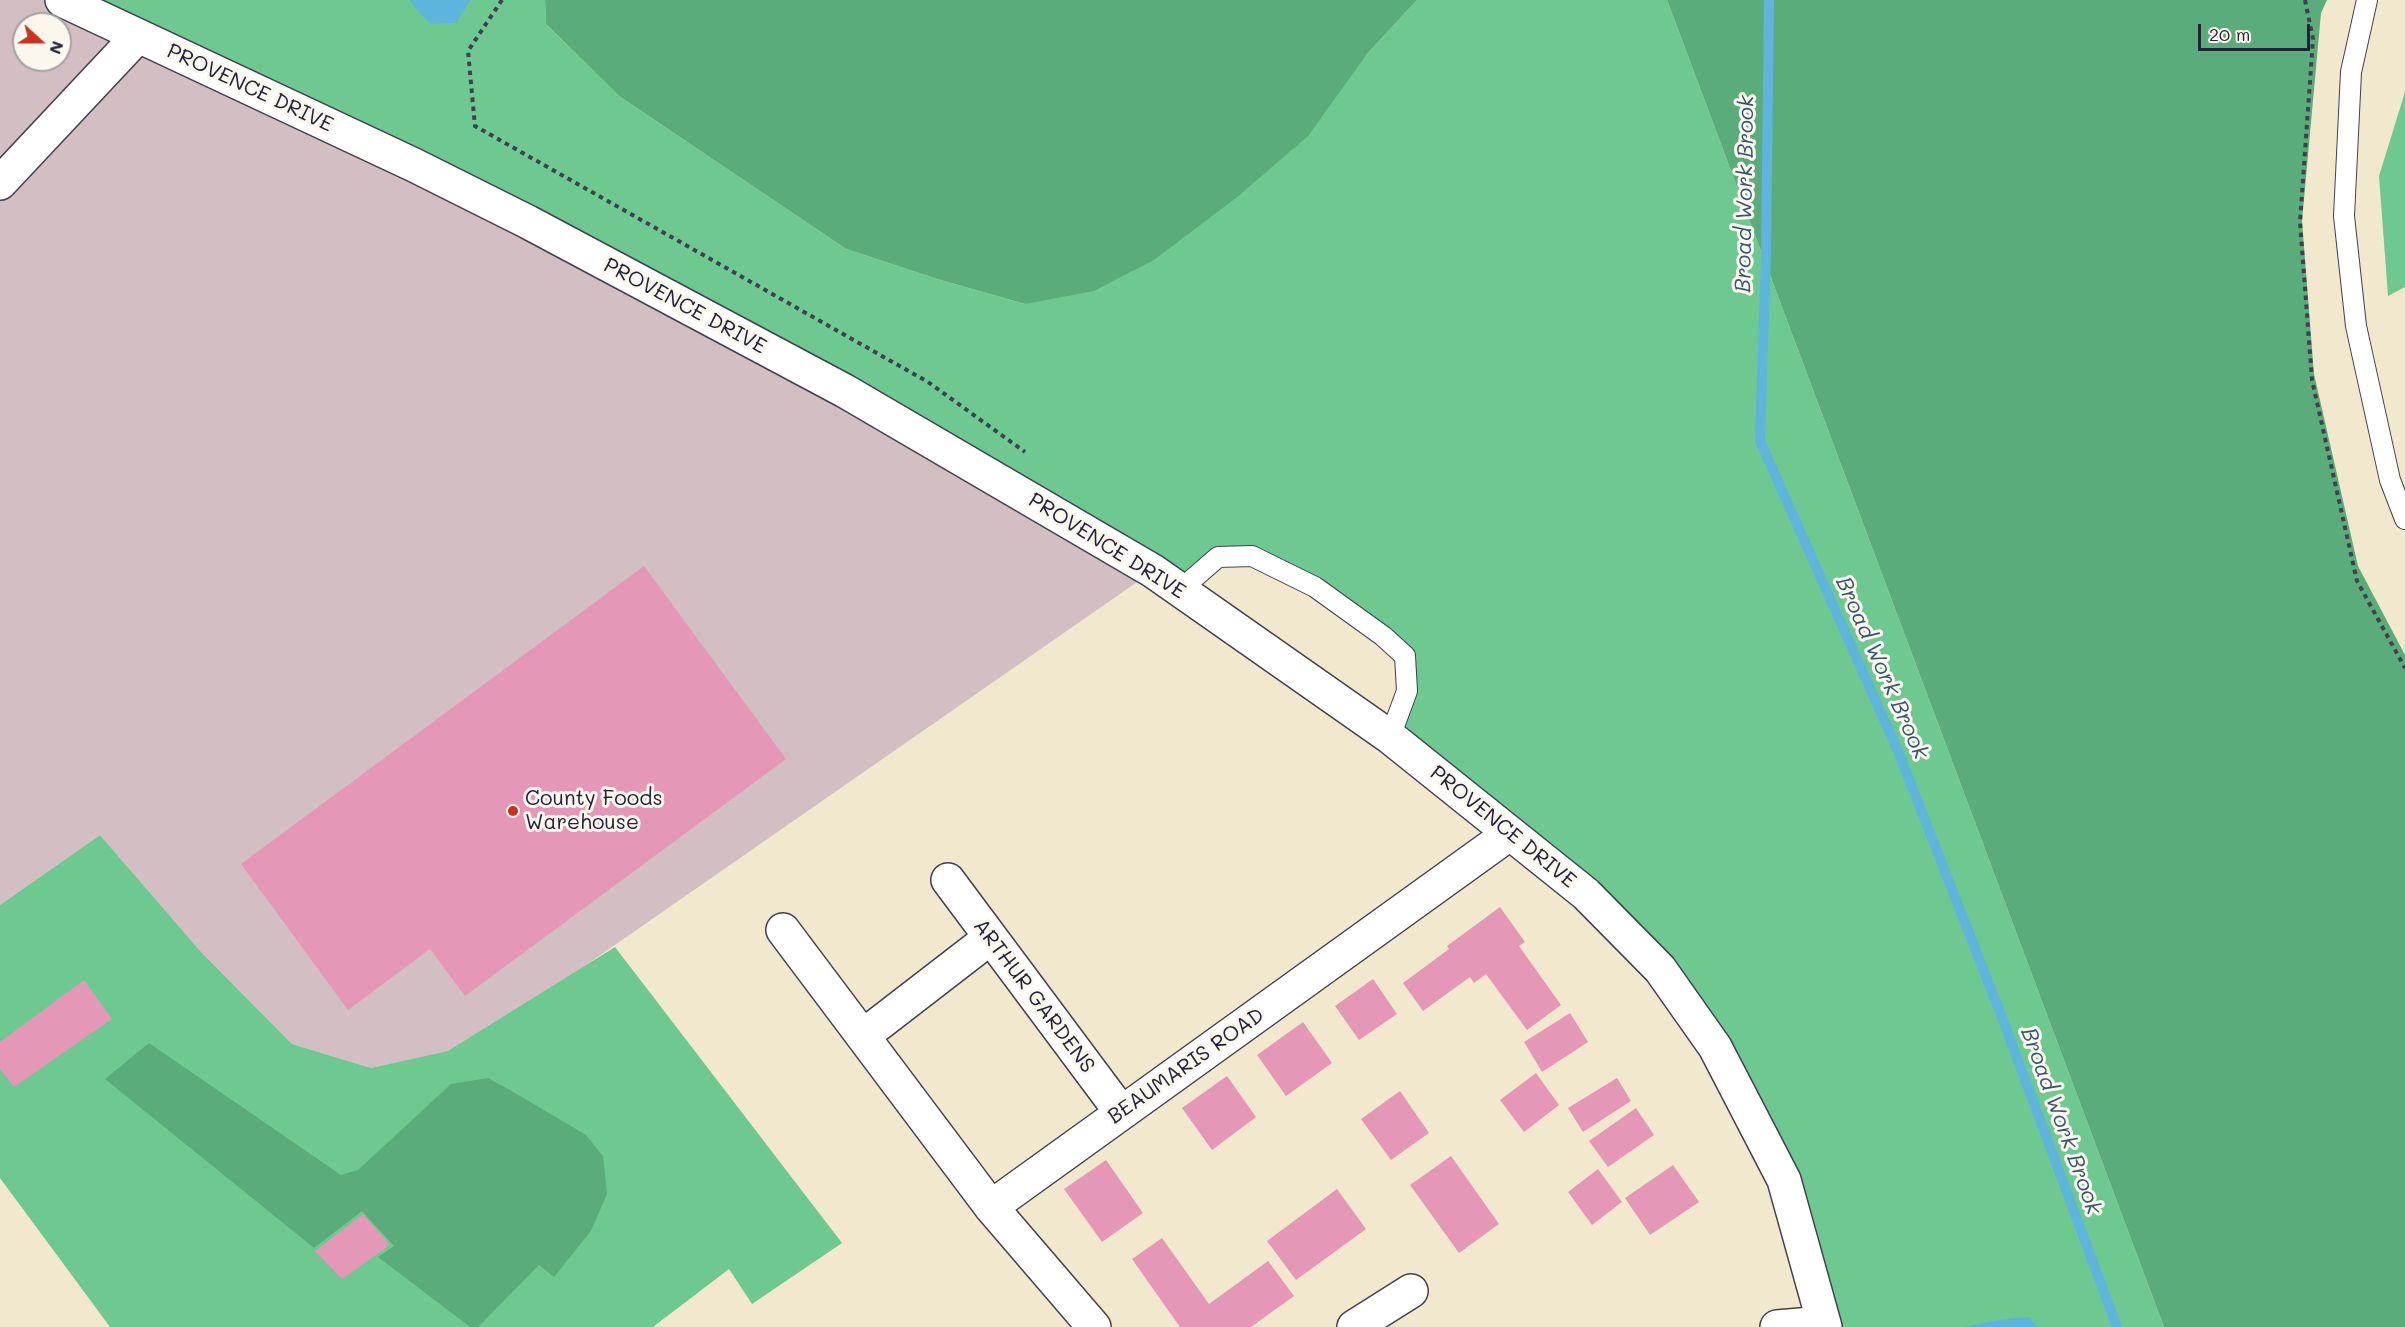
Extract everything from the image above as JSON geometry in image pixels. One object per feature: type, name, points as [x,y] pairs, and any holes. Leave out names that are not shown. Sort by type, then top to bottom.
[{"type":"street","name":"PROVENCE DRIVE","points":[[62,0],[455,186],[844,390],[1154,571],[1390,737],[1586,894],[1660,969],[1715,1047],[1784,1180],[1824,1325]]},
{"type":"street","points":[[0,183],[138,36]]},
{"type":"street","name":"BEAUMARIS ROAD","points":[[991,1207],[1443,884],[1509,834]]},
{"type":"street","name":"ARTHUR GARDENS","points":[[948,880],[1121,1112]]},
{"type":"street","points":[[783,930],[991,1207],[1094,1327]]},
{"type":"street","points":[[862,1036],[990,938]]},
{"type":"street","points":[[1354,1327],[1411,1291]]},
{"type":"street","points":[[1777,1327],[1824,1325]]},
{"type":"lane","points":[[2367,0],[2351,72],[2344,216],[2356,326],[2390,480],[2405,519]]},
{"type":"lane","points":[[1180,590],[1218,557],[1252,556],[1315,587],[1383,636],[1405,656],[1407,691],[1390,737]]},
{"type":"path","points":[[502,0],[468,51],[475,126],[928,382]]},
{"type":"path","points":[[2305,0],[2313,39],[2300,222],[2312,380],[2357,581],[2405,668]]},
{"type":"shaded area","points":[[0,0],[62,0],[414,165],[1153,571],[576,972],[448,1052],[371,1068],[292,1044],[202,953],[100,835],[0,905]]},
{"type":"green space","points":[[62,0],[545,0],[546,24],[619,96],[846,249],[937,279],[1025,304],[1367,54],[1417,0],[1667,0],[2164,1327],[1825,1327],[1784,1180],[1660,969],[1390,737],[1405,656],[1252,556],[1218,557],[1180,590],[845,391]]},
{"type":"green space","points":[[545,0],[1417,0],[1367,54],[1308,136],[1236,198],[1154,260],[1094,291],[1025,304],[937,279],[846,249],[619,96],[546,24]]},
{"type":"green space","points":[[1667,0],[2327,0],[2321,13],[2302,221],[2314,374],[2358,566],[2405,655],[2405,1327],[2164,1327]]},
{"type":"green space","points":[[2405,92],[2405,287],[2388,296],[2379,176]]},
{"type":"green space","points":[[100,835],[202,953],[292,1044],[371,1068],[448,1051],[615,947],[842,1243],[752,1304],[729,1269],[653,1327],[110,1327],[0,1178],[0,905]]},
{"type":"green space","points":[[149,1043],[341,1175],[358,1170],[451,1084],[488,1078],[586,1135],[603,1156],[607,1194],[591,1231],[554,1277],[539,1265],[478,1327],[470,1327],[378,1257],[394,1246],[362,1211],[314,1248],[105,1079]]},
{"type":"water","points":[[409,0],[470,1],[456,23],[430,24]]},
{"type":"water","points":[[2029,1317],[2038,1327],[1965,1327],[1998,1320]]},
{"type":"building","name":"County Foods Warehouse","points":[[644,566],[786,759],[465,996],[430,949],[348,1010],[241,864]]},
{"type":"building","points":[[1500,907],[1525,942],[1519,946],[1561,1005],[1527,1030],[1486,974],[1474,983],[1470,977],[1423,1011],[1403,983],[1449,949],[1447,946]]},
{"type":"building","points":[[1373,979],[1397,1014],[1359,1040],[1335,1006]]},
{"type":"building","points":[[84,980],[112,1019],[14,1087],[0,1069],[0,1042]]},
{"type":"building","points":[[1570,1013],[1588,1042],[1542,1072],[1524,1042]]},
{"type":"building","points":[[1303,1022],[1332,1063],[1286,1096],[1257,1055]]},
{"type":"building","points":[[1536,1073],[1559,1105],[1524,1132],[1500,1100]]},
{"type":"building","points":[[1227,1076],[1256,1117],[1212,1150],[1182,1108]]},
{"type":"building","points":[[1617,1078],[1631,1101],[1583,1132],[1568,1108]]},
{"type":"building","points":[[1400,1091],[1429,1133],[1391,1160],[1361,1119]]},
{"type":"building","points":[[1636,1108],[1654,1135],[1608,1167],[1589,1141]]},
{"type":"building","points":[[1451,1156],[1499,1224],[1459,1253],[1410,1185]]},
{"type":"building","points":[[1106,1160],[1143,1213],[1102,1242],[1064,1189]]},
{"type":"building","points":[[1673,1165],[1699,1202],[1650,1235],[1625,1198]]},
{"type":"building","points":[[1598,1169],[1622,1202],[1592,1225],[1568,1192]]},
{"type":"building","points":[[1337,1189],[1366,1229],[1296,1280],[1267,1241]]},
{"type":"building","points":[[363,1214],[390,1245],[342,1279],[315,1251]]},
{"type":"building","points":[[1162,1238],[1209,1304],[1268,1261],[1294,1296],[1251,1327],[1180,1327],[1132,1259]]},
{"type":"waterway","name":"Broad Work Brook","points":[[1769,0],[1766,255],[1760,441],[1898,751],[2003,1020],[2117,1327]]},
{"type":"place","name":"County Foods Warehouse","points":[[513,811]]}]
